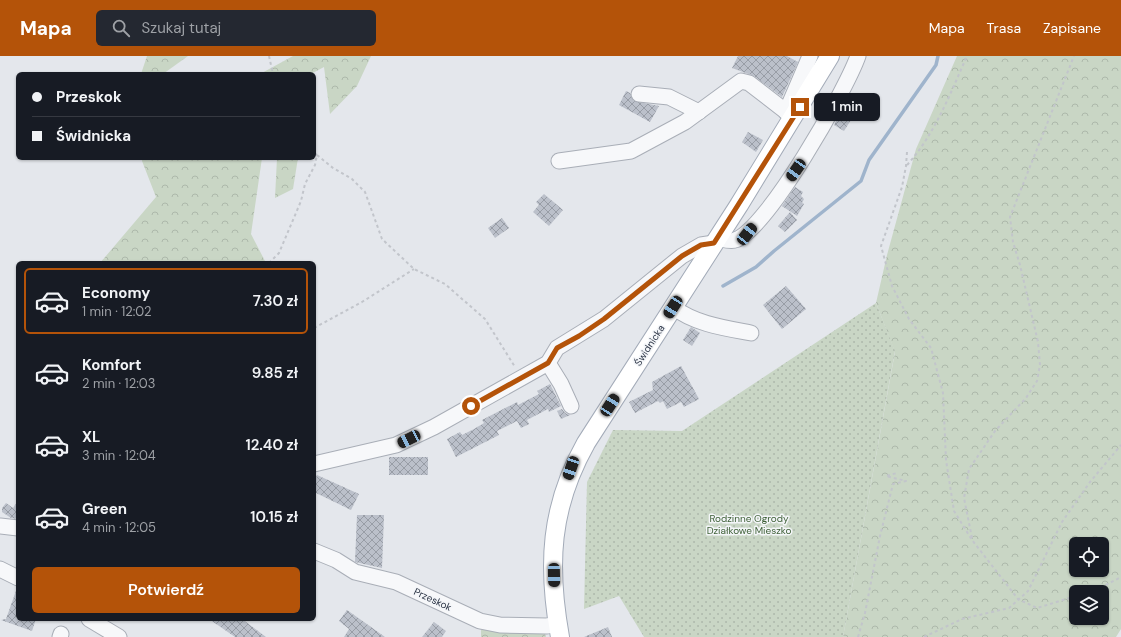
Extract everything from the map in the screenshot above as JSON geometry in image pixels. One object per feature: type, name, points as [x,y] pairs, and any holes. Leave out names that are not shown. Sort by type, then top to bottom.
[{"type":"main road","name":"Świdnicka","points":[[559,631],[554,589],[555,535],[558,512],[571,468],[586,442],[716,240],[790,114],[830,56]]},
{"type":"street","points":[[560,161],[632,151],[685,122],[741,81],[749,83],[790,114],[810,56]]},
{"type":"street","points":[[316,464],[396,445],[434,426],[546,364],[557,348],[579,336],[604,319],[682,256],[701,245],[716,240],[734,241],[747,234],[775,201],[820,131],[858,56]]},
{"type":"street","points":[[639,94],[669,97],[699,112]]},
{"type":"street","points":[[673,307],[681,313],[712,325],[750,333]]},
{"type":"street","points":[[546,364],[562,384],[571,406]]},
{"type":"street","points":[[0,526],[16,528]]},
{"type":"street","name":"Przeskok","points":[[316,552],[336,560],[355,572],[396,582],[480,621],[500,625],[547,626],[559,631]]},
{"type":"street","points":[[0,568],[16,577]]},
{"type":"street","points":[[92,621],[119,637]]},
{"type":"path","points":[[269,56],[272,72]]},
{"type":"path","points":[[906,166],[918,152],[938,120],[943,106],[967,56]]},
{"type":"path","points":[[972,540],[964,498],[968,469],[995,431],[1026,398],[1037,381],[1040,365],[1038,342],[1020,265],[1013,242],[1010,217],[1074,56]]},
{"type":"path","points":[[907,152],[902,187],[881,246],[892,286],[909,319],[931,348],[943,393],[946,460],[954,511],[972,540],[1018,599],[1037,608],[1069,598]]},
{"type":"path","points":[[316,160],[317,155],[333,168],[352,179],[365,192],[382,240],[414,269],[445,284],[485,319],[521,378]]},
{"type":"path","points":[[271,261],[279,254],[301,201],[305,184],[316,160]]},
{"type":"path","points":[[316,327],[362,302],[414,269]]},
{"type":"path","points":[[924,637],[962,619],[1008,608],[1028,591],[1062,522],[1090,482],[1121,445]]},
{"type":"path","points":[[858,637],[865,614],[880,536],[893,484],[906,481],[886,476],[897,473]]},
{"type":"path","points":[[1106,585],[1121,577]]},
{"type":"green space","points":[[147,56],[188,56],[166,72],[142,72]]},
{"type":"green space","points":[[293,56],[371,56],[357,86],[330,114],[324,67],[315,72],[264,72]]},
{"type":"green space","points":[[957,56],[1121,56],[1121,629],[1116,637],[843,637],[895,352],[876,303],[887,255],[916,149]]},
{"type":"green space","points":[[262,160],[251,234],[265,261],[102,261],[156,197],[142,161]]},
{"type":"green space","points":[[277,160],[298,160],[293,189],[275,198]]},
{"type":"green space","name":"Rodzinne Ogrody Działkowe Mieszko","points":[[876,303],[895,351],[843,637],[644,637],[619,596],[584,609],[587,482],[613,430],[682,431]]},
{"type":"green space","points":[[481,630],[544,630],[546,637],[481,637]]},
{"type":"building","points":[[738,56],[787,56],[798,62],[782,97],[754,76],[732,68]]},
{"type":"building","points":[[626,91],[630,93],[634,101],[659,106],[650,122],[619,105]]},
{"type":"building","points":[[846,102],[858,109],[844,131],[834,125]]},
{"type":"building","points":[[748,132],[763,140],[756,152],[742,142]]},
{"type":"building","points":[[795,187],[803,192],[801,196],[804,199],[802,203],[804,204],[797,216],[782,206]]},
{"type":"building","points":[[544,194],[563,210],[549,226],[533,212],[539,205],[536,202]]},
{"type":"building","points":[[790,212],[797,220],[785,232],[778,226]]},
{"type":"building","points":[[502,218],[509,228],[495,238],[488,228]]},
{"type":"building","points":[[786,286],[806,309],[782,329],[763,305]]},
{"type":"building","points":[[691,327],[700,333],[692,346],[683,340]]},
{"type":"building","points":[[681,366],[699,399],[684,407],[681,402],[667,409],[663,401],[660,403],[658,401],[635,413],[629,402],[653,390],[652,382]]},
{"type":"building","points":[[550,384],[561,406],[549,412],[548,409],[527,420],[529,424],[521,428],[517,421],[497,431],[499,435],[456,457],[447,439],[460,432],[462,435],[474,429],[484,423],[482,420],[517,402],[518,405],[539,394],[537,391]]},
{"type":"building","points":[[562,409],[565,413],[570,415],[561,419],[557,411]]},
{"type":"building","points":[[389,457],[428,457],[428,475],[389,475]]},
{"type":"building","points":[[317,475],[359,494],[351,510],[316,493]]},
{"type":"building","points":[[6,503],[13,508],[16,504],[16,519],[11,518],[2,512],[2,508]]},
{"type":"building","points":[[357,515],[384,515],[382,568],[355,562]]},
{"type":"building","points":[[16,591],[16,621],[35,621],[32,631],[1,620],[6,619]]},
{"type":"building","points":[[347,610],[385,637],[344,637],[349,629],[339,621]]},
{"type":"building","points":[[212,621],[245,621],[266,637],[235,637]]},
{"type":"building","points":[[434,622],[446,631],[442,637],[422,637]]},
{"type":"building","points":[[608,627],[612,637],[584,637]]},
{"type":"waterway","points":[[723,286],[756,267],[861,181],[869,160],[936,65],[938,56]]},
{"type":"route","points":[[471,406],[548,363],[557,348],[579,336],[604,319],[682,256],[701,245],[714,243],[800,107]]}]
